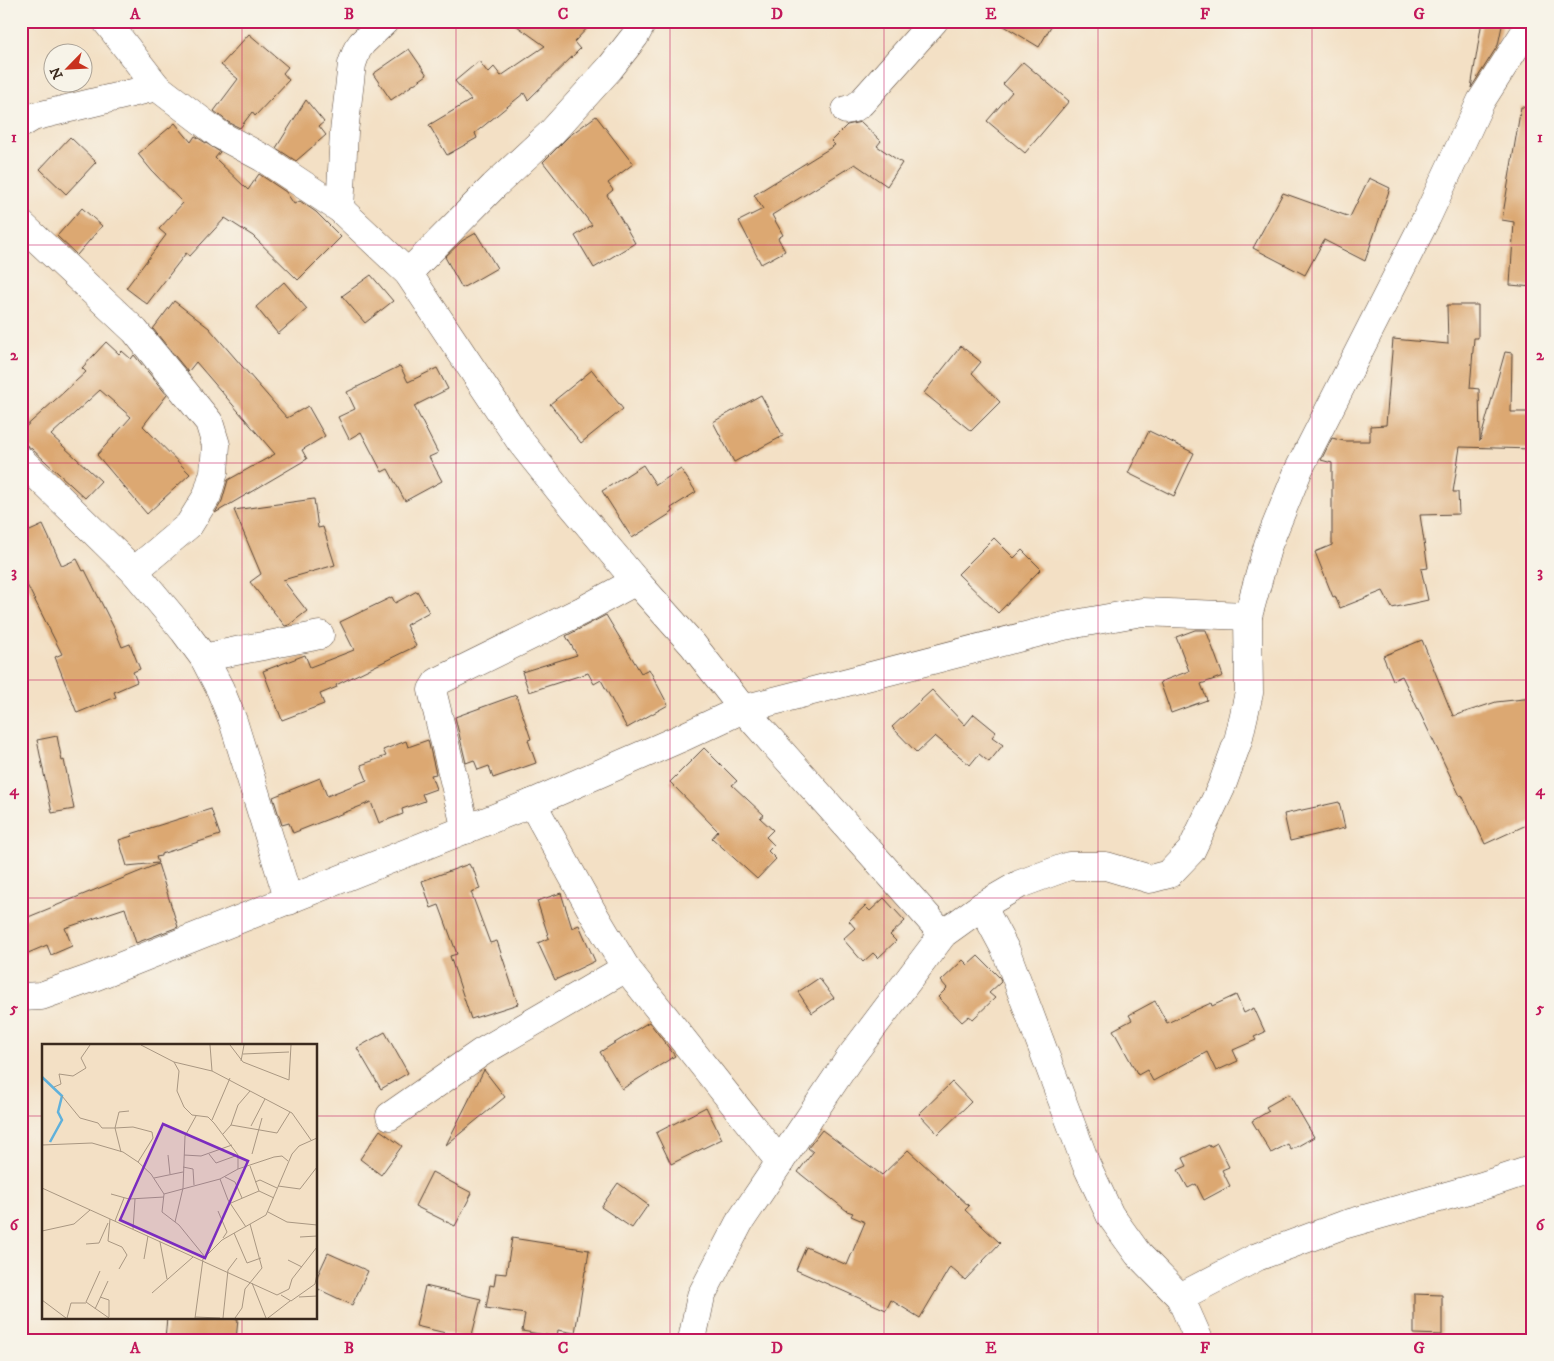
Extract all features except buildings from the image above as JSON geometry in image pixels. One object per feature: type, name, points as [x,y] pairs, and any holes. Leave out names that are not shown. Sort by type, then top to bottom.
[{"type":"street","points":[[106,21],[157,87],[220,135],[264,158],[340,209],[408,273],[520,441],[636,581],[693,645],[743,709],[944,934]]},
{"type":"street","points":[[340,209],[344,132],[352,64],[362,42],[385,21]]},
{"type":"street","points":[[408,273],[494,186],[552,132],[610,68],[635,36],[643,21]]},
{"type":"street","points":[[846,110],[854,108],[861,103],[934,21]]},
{"type":"street","points":[[692,1340],[701,1296],[738,1223],[849,1059],[944,934],[982,906],[1020,884],[1069,866],[1106,866],[1150,879],[1169,874],[1191,851],[1221,788],[1238,741],[1249,693],[1248,616],[1268,545],[1299,469],[1427,218],[1481,101],[1532,21]]},
{"type":"street","points":[[21,124],[33,117],[157,87]]},
{"type":"street","points":[[21,224],[135,331],[209,422],[216,445],[214,472],[207,496],[189,524],[134,571]]},
{"type":"street","points":[[21,460],[134,571],[204,658],[233,721],[289,901]]},
{"type":"street","points":[[466,830],[432,690],[436,682],[583,610],[636,581]]},
{"type":"street","points":[[21,998],[41,996],[89,979],[532,804],[743,709],[1064,626],[1142,612],[1248,616]]},
{"type":"street","points":[[204,658],[320,635]]},
{"type":"street","points":[[532,804],[593,914],[626,968],[780,1162]]},
{"type":"street","points":[[982,906],[1006,951],[1086,1164],[1110,1215],[1138,1254],[1180,1297],[1199,1340]]},
{"type":"street","points":[[390,1116],[482,1052],[626,968]]},
{"type":"street","points":[[1180,1297],[1257,1257],[1343,1225],[1482,1186],[1533,1169]]}]
